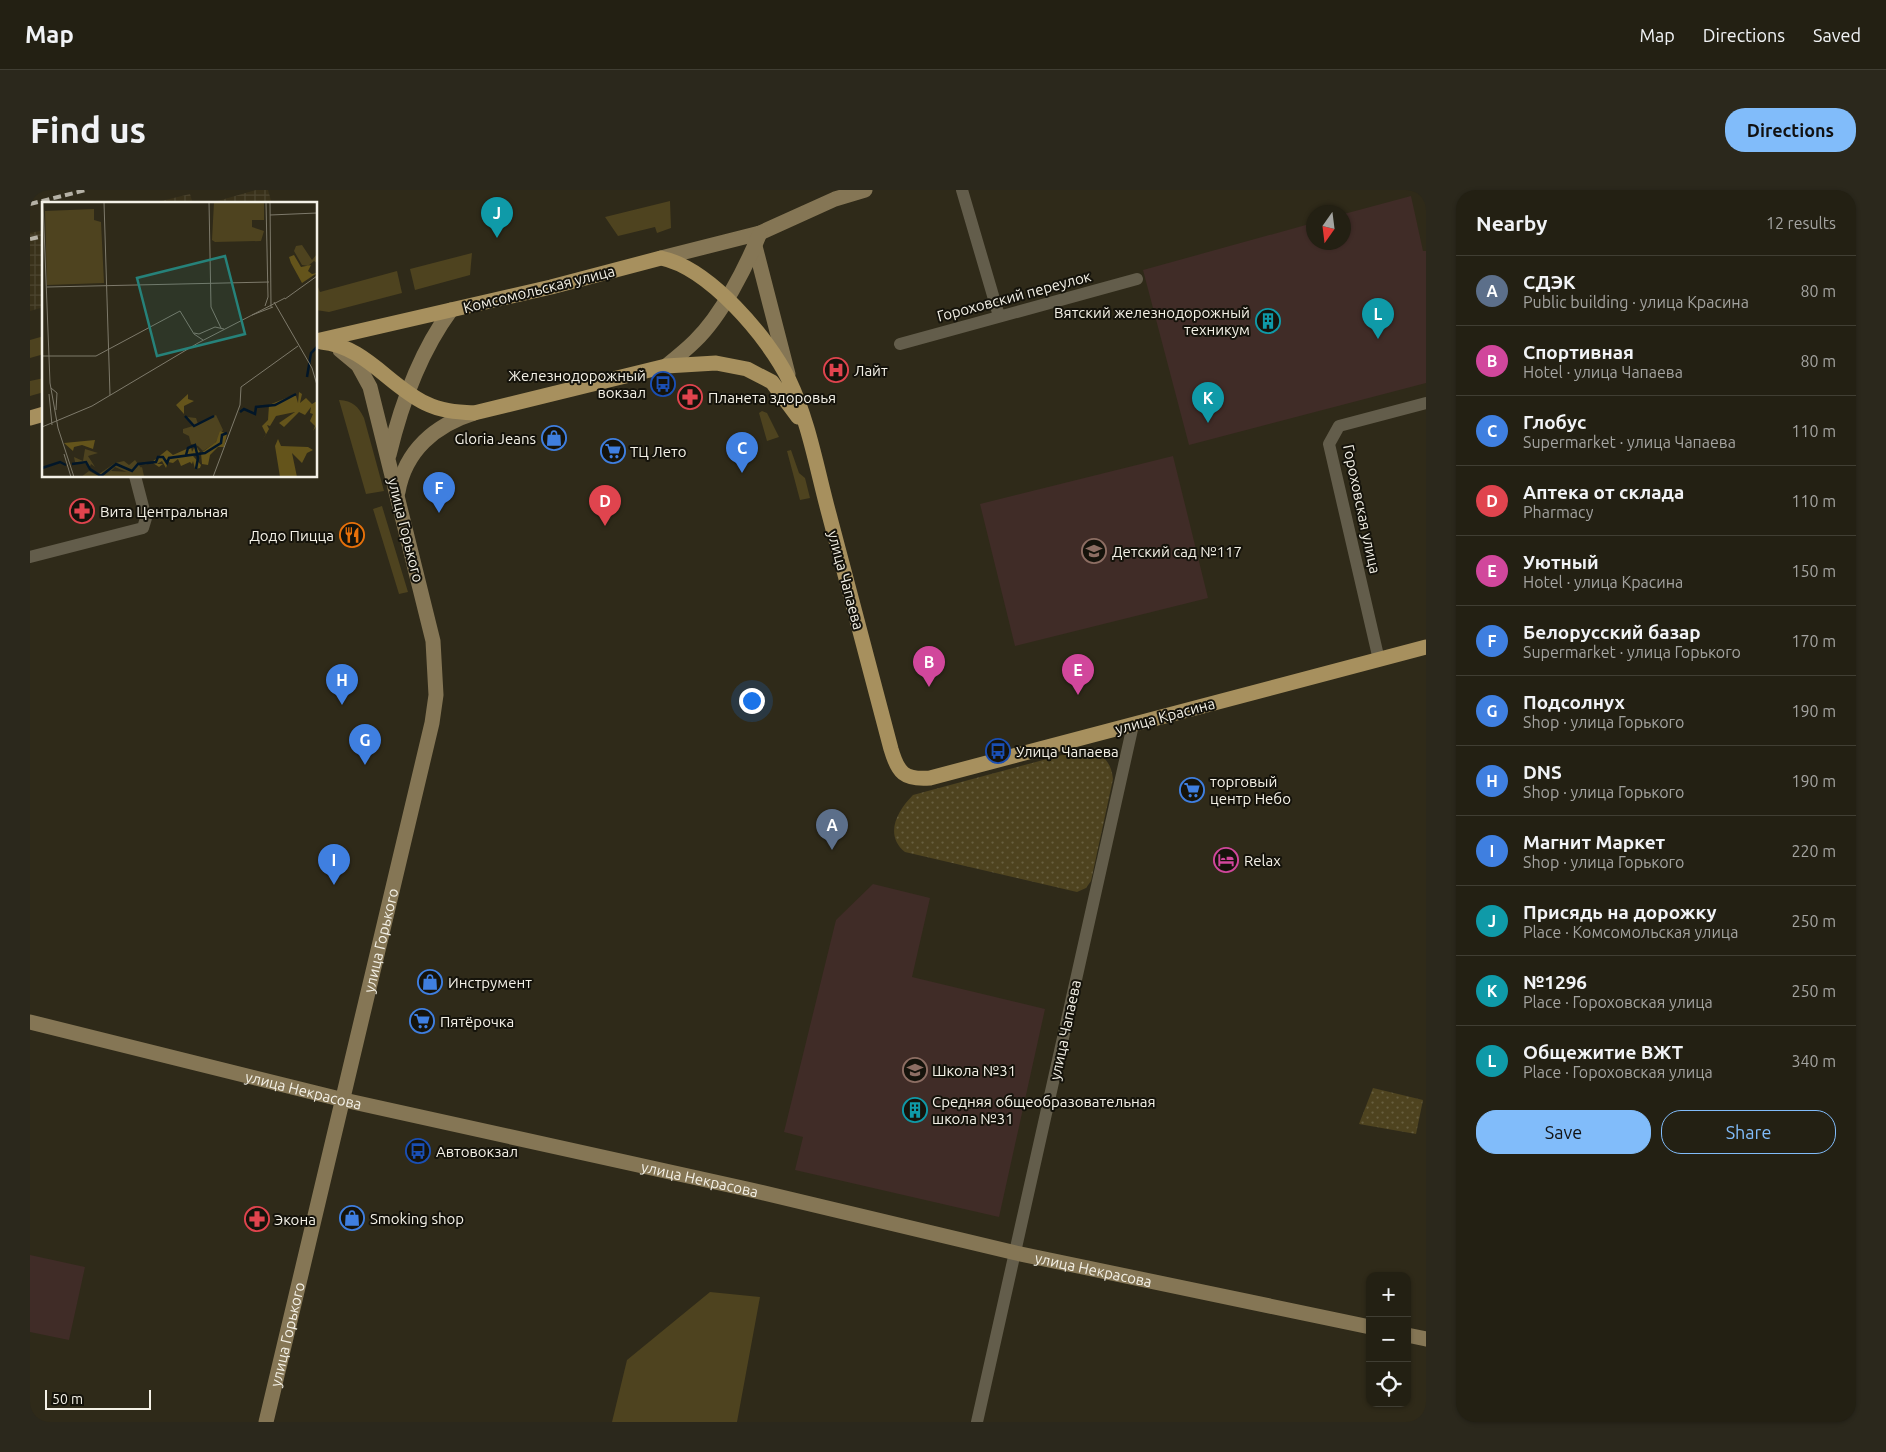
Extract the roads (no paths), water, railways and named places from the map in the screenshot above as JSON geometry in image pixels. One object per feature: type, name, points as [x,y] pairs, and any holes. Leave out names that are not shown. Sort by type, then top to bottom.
[{"type":"main road","name":"улица Чапаева","points":[[661,258],[670,260],[693,273],[726,299],[766,342],[790,382],[805,426],[890,749],[895,764],[904,775]]},
{"type":"main road","name":"Комсомольская улица","points":[[321,342],[661,258]]},
{"type":"main road","points":[[321,342],[363,357],[409,393],[438,409],[474,413],[666,366],[716,363],[737,366],[758,373],[772,382],[805,426]]},
{"type":"main road","name":"улица Красина","points":[[904,775],[915,779],[930,778],[1426,647]]},
{"type":"street","name":"Комсомольская улица","points":[[661,258],[757,239],[835,199],[865,190]]},
{"type":"street","points":[[962,190],[999,316]]},
{"type":"street","points":[[666,366],[695,341],[726,299],[757,239]]},
{"type":"street","name":"улица Чапаева","points":[[757,239],[790,382]]},
{"type":"street","name":"Гороховский переулок","points":[[900,344],[1137,279]]},
{"type":"street","name":"улица Горького","points":[[388,457],[398,421],[428,347],[451,310]]},
{"type":"street","name":"улица Горького","points":[[266,1422],[344,1100],[435,706],[436,676],[432,641],[398,494],[370,387],[358,365],[348,354],[321,342]]},
{"type":"street","name":"Гороховская улица","points":[[1379,660],[1329,444],[1339,426],[1426,403]]},
{"type":"street","points":[[398,494],[408,461],[423,442],[443,426],[474,413]]},
{"type":"street","points":[[30,557],[143,528],[146,518],[136,478]]},
{"type":"street","name":"улица Чапаева","points":[[977,1422],[1133,725]]},
{"type":"street","name":"улица Некрасова","points":[[30,1022],[344,1100],[747,1189],[1016,1253],[1366,1326]]},
{"type":"street","points":[[1411,1336],[1426,1339]]},
{"type":"railway","points":[[30,204],[86,190]]},
{"type":"railway","points":[[30,239],[42,236]]},
{"type":"place","name":"Присядь на дорожку","points":[[497,238]]},
{"type":"place","name":"Вятский железнодорожный техникум","points":[[1268,321]]},
{"type":"place","name":"Общежитие ВЖТ","points":[[1378,339]]},
{"type":"place","name":"Лайт","points":[[836,370]]},
{"type":"place","name":"Железнодорожный вокзал","points":[[663,384]]},
{"type":"place","name":"Планета здоровья","points":[[690,397]]},
{"type":"place","name":"№1296","points":[[1208,423]]},
{"type":"place","name":"Gloria Jeans","points":[[554,438]]},
{"type":"place","name":"ТЦ Лето","points":[[613,451]]},
{"type":"place","name":"Глобус","points":[[742,473]]},
{"type":"place","name":"Вита Центральная","points":[[82,511]]},
{"type":"place","name":"Белорусский базар","points":[[439,513]]},
{"type":"place","name":"Аптека от склада","points":[[605,526]]},
{"type":"place","name":"Додо Пицца","points":[[352,535]]},
{"type":"place","name":"Детский сад №117","points":[[1094,551]]},
{"type":"place","name":"Спортивная","points":[[929,687]]},
{"type":"place","name":"Уютный","points":[[1078,695]]},
{"type":"place","name":"DNS","points":[[342,705]]},
{"type":"place","name":"Улица Чапаева","points":[[998,751]]},
{"type":"place","name":"Подсолнух","points":[[365,765]]},
{"type":"place","name":"торговый центр Небо","points":[[1192,790]]},
{"type":"place","name":"СДЭК","points":[[832,850]]},
{"type":"place","name":"Relax","points":[[1226,860]]},
{"type":"place","name":"Магнит Маркет","points":[[334,885]]},
{"type":"place","name":"Инструмент","points":[[430,982]]},
{"type":"place","name":"Пятёрочка","points":[[422,1021]]},
{"type":"place","name":"Школа №31","points":[[915,1070]]},
{"type":"place","name":"Средняя общеобразовательная школа №31","points":[[915,1110]]},
{"type":"place","name":"Автовокзал","points":[[418,1151]]},
{"type":"place","name":"Smoking shop","points":[[352,1218]]},
{"type":"place","name":"Экона","points":[[257,1219]]}]
